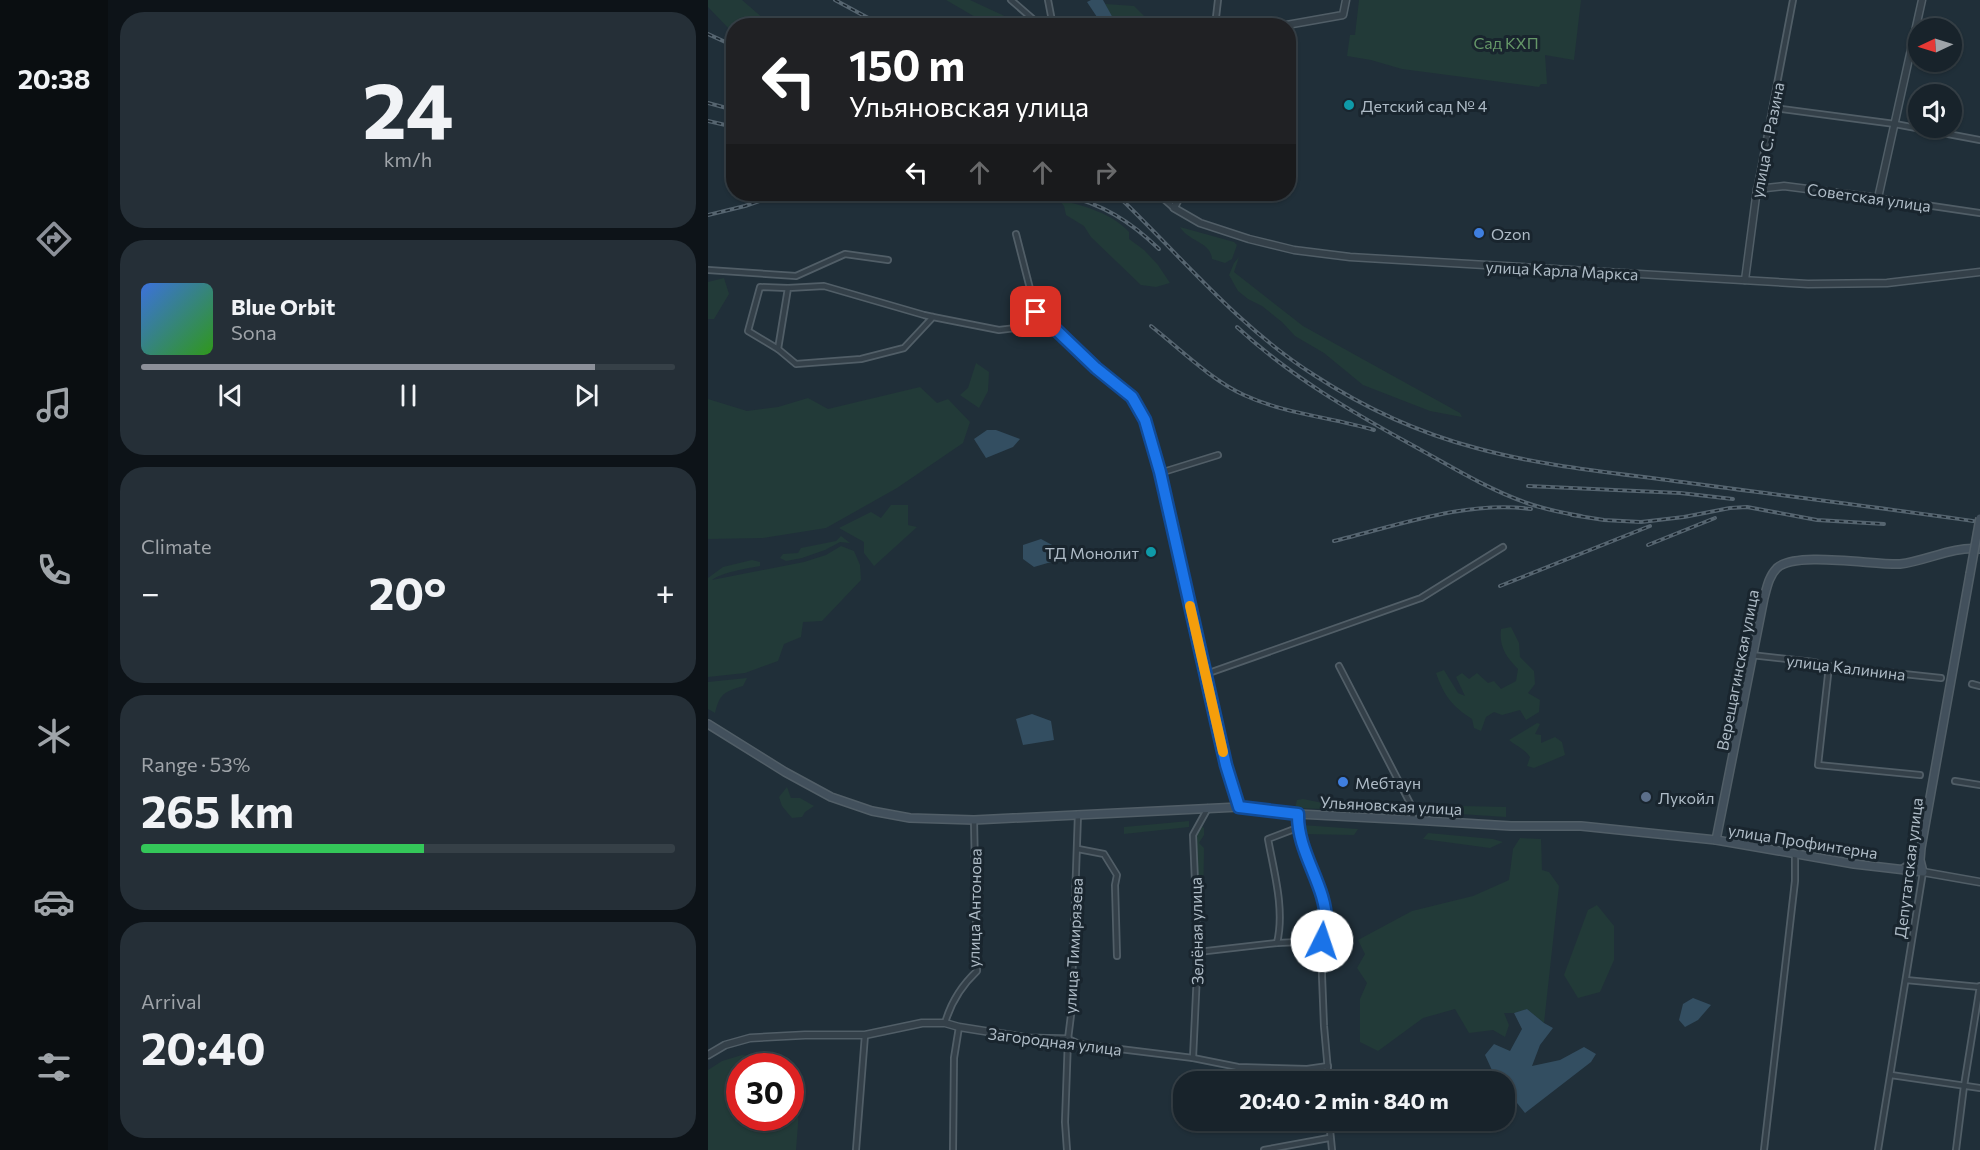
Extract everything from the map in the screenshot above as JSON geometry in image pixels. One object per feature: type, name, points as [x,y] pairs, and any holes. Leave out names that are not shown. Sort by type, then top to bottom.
[{"type":"main road","name":"Депутатская улица","points":[[1923,872],[1920,860],[1921,848],[1980,518]]},
{"type":"main road","name":"Верещагинская улица","points":[[1716,840],[1751,655],[1768,583],[1778,567],[1787,562],[1813,559],[1884,564],[1912,563],[1960,550],[1980,549]]},
{"type":"main road","name":"Ульяновская улица","points":[[708,724],[785,772],[831,797],[872,811],[910,818],[974,820],[1239,807],[1298,814],[1511,826],[1581,826],[1716,840]]},
{"type":"main road","name":"улица Профинтерна","points":[[1716,840],[1898,870],[1923,872]]},
{"type":"street","points":[[1011,0],[1032,18]]},
{"type":"street","points":[[1048,0],[1051,18]]},
{"type":"street","points":[[1216,18],[1218,0]]},
{"type":"street","points":[[1296,23],[1343,15],[1346,0]]},
{"type":"street","name":"улица С. Разина","points":[[1745,280],[1757,189],[1793,0]]},
{"type":"street","points":[[1878,198],[1922,0]]},
{"type":"street","points":[[1774,108],[1895,124],[1980,140]]},
{"type":"street","name":"Советская улица","points":[[1757,189],[1784,186],[1980,213]]},
{"type":"street","name":"улица Карла Маркса","points":[[1166,201],[1193,220],[1218,230],[1273,245],[1319,253],[1464,264],[1808,284],[1860,284],[1980,272]]},
{"type":"street","points":[[1174,208],[1178,201]]},
{"type":"street","points":[[1016,234],[1036,312],[1096,368],[1132,397],[1145,420],[1160,472],[1226,765],[1239,807]]},
{"type":"street","points":[[708,270],[796,276],[845,254],[888,260]]},
{"type":"street","points":[[933,317],[904,348],[861,359],[796,364],[778,349],[748,331],[760,287],[824,286],[933,317],[999,330],[1050,324]]},
{"type":"street","points":[[778,349],[788,288]]},
{"type":"street","points":[[1160,472],[1218,455]]},
{"type":"street","points":[[1206,674],[1421,598],[1503,547]]},
{"type":"street","name":"улица Калинина","points":[[1751,655],[1941,678]]},
{"type":"street","points":[[1339,666],[1411,805],[1413,820]]},
{"type":"street","points":[[1829,666],[1818,765],[1920,775]]},
{"type":"street","points":[[1972,684],[1980,686]]},
{"type":"street","points":[[1955,781],[1980,785]]},
{"type":"street","name":"Зелёная улица","points":[[1193,1058],[1198,952],[1193,835],[1208,808]]},
{"type":"street","name":"улица Тимирязева","points":[[1067,1150],[1065,1122],[1078,814]]},
{"type":"street","points":[[1298,814],[1297,828],[1322,897],[1326,922],[1322,941],[1323,1016],[1328,1071]]},
{"type":"street","name":"улица Антонова","points":[[945,1023],[958,993],[976,971],[974,820]]},
{"type":"street","points":[[1277,943],[1280,931],[1278,897],[1268,839],[1297,828]]},
{"type":"street","points":[[1898,870],[1912,861],[1921,848]]},
{"type":"street","points":[[1078,849],[1104,854],[1118,874],[1115,885],[1117,956]]},
{"type":"street","points":[[1764,1150],[1795,881],[1795,853]]},
{"type":"street","points":[[1923,872],[1980,882]]},
{"type":"street","name":"Депутатская улица","points":[[1878,1150],[1923,872]]},
{"type":"street","points":[[1198,952],[1277,943],[1322,941]]},
{"type":"street","points":[[1906,980],[1980,987],[1956,1150]]},
{"type":"street","name":"Загородная улица","points":[[708,1055],[737,1040],[805,1035],[865,1035],[911,1024],[945,1023],[959,1028],[1028,1038],[1068,1039],[1079,1044],[1193,1058],[1238,1067],[1307,1069],[1328,1066]]},
{"type":"street","points":[[953,1150],[954,1058],[959,1028]]},
{"type":"street","points":[[856,1150],[865,1035]]},
{"type":"street","points":[[1890,1075],[1980,1088]]},
{"type":"street","points":[[1329,1131],[1332,1150]]},
{"type":"street","points":[[1264,1150],[1329,1138]]},
{"type":"green space","points":[[708,0],[742,0],[763,18],[726,18],[726,26],[708,7]]},
{"type":"green space","points":[[946,0],[970,0],[1009,18],[977,18]]},
{"type":"green space","name":"Сад КХП","points":[[1359,0],[1581,0],[1574,60],[1545,55],[1547,84],[1541,84],[1539,87],[1402,69],[1347,56],[1350,35],[1355,35]]},
{"type":"green space","points":[[1105,4],[1134,6],[1146,18],[1113,18]]},
{"type":"green space","points":[[1060,201],[1097,211],[1115,220],[1129,232],[1129,239],[1144,250],[1158,265],[1170,283],[1156,287],[1141,285],[1091,237],[1084,226],[1066,215]]},
{"type":"green space","points":[[1180,227],[1234,242],[1237,245],[1232,259],[1225,263],[1212,259],[1211,253],[1204,245]]},
{"type":"green space","points":[[1239,257],[1234,272],[1303,326],[1460,413],[1462,417],[1430,411],[1363,385],[1324,353],[1295,336],[1262,306],[1238,291],[1229,275]]},
{"type":"green space","points":[[724,278],[729,294],[714,319],[708,319],[708,282]]},
{"type":"green space","points":[[976,363],[989,372],[988,391],[979,408],[960,395],[968,388]]},
{"type":"green space","points":[[920,387],[937,403],[948,399],[970,422],[963,443],[897,488],[826,528],[763,538],[708,539],[708,399],[747,411],[778,407],[808,398],[828,409]]},
{"type":"green space","points":[[891,505],[908,505],[908,525],[917,527],[874,566],[864,553],[864,542],[839,528],[871,512],[881,518]]},
{"type":"green space","points":[[841,536],[850,543],[840,542],[802,558],[786,561],[780,558],[783,554],[798,553],[801,548],[836,541]]},
{"type":"green space","points":[[841,546],[854,551],[860,565],[861,580],[822,621],[803,622],[801,637],[784,644],[778,661],[745,673],[708,677],[708,578],[723,567],[752,560],[760,562],[760,566],[728,573],[712,580],[804,562],[826,555]]},
{"type":"green space","points":[[1511,627],[1519,643],[1520,657],[1534,671],[1535,684],[1528,693],[1540,700],[1539,712],[1526,720],[1520,710],[1502,715],[1494,712],[1486,717],[1481,731],[1474,728],[1472,719],[1450,700],[1436,673],[1444,670],[1458,693],[1465,696],[1456,677],[1462,673],[1469,679],[1477,673],[1488,683],[1494,681],[1501,689],[1516,681],[1518,669],[1507,656],[1501,641],[1501,629]]},
{"type":"green space","points":[[747,678],[743,686],[721,697],[715,713],[708,709],[708,682]]},
{"type":"green space","points":[[1537,723],[1540,724],[1535,734],[1541,735],[1541,743],[1555,737],[1562,742],[1565,755],[1534,768],[1527,766],[1530,757],[1528,754],[1509,740]]},
{"type":"green space","points":[[787,787],[791,798],[800,798],[814,806],[802,817],[792,818],[782,806],[779,797]]},
{"type":"green space","points":[[1297,800],[1355,807],[1383,804],[1386,805],[1386,811],[1295,808]]},
{"type":"green space","points":[[1462,806],[1506,807],[1506,817],[1460,814]]},
{"type":"green space","points":[[1189,821],[1189,827],[1124,834],[1124,827]]},
{"type":"green space","points":[[1302,825],[1358,829],[1354,835],[1302,834]]},
{"type":"green space","points":[[1201,826],[1204,828],[1204,835],[1199,843],[1204,848],[1203,910],[1198,908],[1196,839]]},
{"type":"green space","points":[[1428,833],[1503,842],[1490,848],[1423,839]]},
{"type":"green space","points":[[1520,838],[1541,839],[1542,870],[1549,872],[1559,886],[1544,1023],[1527,1009],[1504,1013],[1509,1025],[1505,1037],[1493,1030],[1469,1033],[1455,1009],[1423,1018],[1378,1051],[1360,1042],[1360,999],[1367,983],[1357,968],[1365,954],[1358,940],[1412,911],[1473,896],[1509,880],[1513,849]]},
{"type":"green space","points":[[1597,905],[1614,926],[1614,960],[1600,992],[1578,998],[1564,975],[1588,910]]},
{"type":"green space","points":[[726,1060],[726,1131],[797,1131],[796,1150],[708,1150],[708,1070]]},
{"type":"water","points":[[1103,0],[1113,18],[1098,18],[1087,2]]},
{"type":"water","points":[[987,430],[996,430],[1020,439],[1013,447],[986,458],[974,439]]},
{"type":"water","points":[[1041,539],[1054,546],[1051,562],[1034,567],[1023,559],[1023,545]]},
{"type":"water","points":[[1032,714],[1051,721],[1054,740],[1023,745],[1016,719]]},
{"type":"water","points":[[1693,998],[1711,1005],[1698,1020],[1685,1027],[1679,1020],[1683,1004]]},
{"type":"water","points":[[1527,1009],[1553,1028],[1540,1045],[1532,1066],[1560,1060],[1584,1047],[1596,1054],[1591,1062],[1525,1113],[1515,1100],[1515,1071],[1492,1071],[1485,1055],[1494,1044],[1510,1051],[1522,1029],[1514,1013]]},
{"type":"railway","points":[[835,0],[868,18]]},
{"type":"railway","points":[[708,34],[726,42]]},
{"type":"railway","points":[[708,103],[726,108]]},
{"type":"railway","points":[[708,121],[726,125]]},
{"type":"railway","points":[[708,215],[759,201]]},
{"type":"railway","points":[[1085,201],[1126,222],[1159,249]]},
{"type":"railway","points":[[1123,201],[1235,313],[1286,356],[1352,398],[1434,435],[1502,455],[1555,465],[1980,522]]},
{"type":"railway","points":[[1151,326],[1208,373],[1244,395],[1275,407],[1374,430]]},
{"type":"railway","points":[[1237,327],[1257,345],[1321,392],[1455,469],[1527,503],[1581,516]]},
{"type":"railway","points":[[1528,486],[1680,493],[1733,499]]},
{"type":"railway","points":[[1334,541],[1457,511],[1507,507],[1531,509]]},
{"type":"railway","points":[[1572,515],[1641,522],[1747,507],[1817,520],[1884,524]]},
{"type":"railway","points":[[1648,545],[1715,518]]},
{"type":"railway","points":[[1500,586],[1650,526]]},
{"type":"slow traffic","points":[[1190,606],[1223,752]]},
{"type":"place","name":"Детский сад № 4","points":[[1349,105]]},
{"type":"place","name":"Ozon","points":[[1479,233]]},
{"type":"place","name":"ТД Монолит","points":[[1151,552]]},
{"type":"place","name":"Мебтаун","points":[[1343,782]]},
{"type":"place","name":"Лукойл","points":[[1646,797]]},
{"type":"route","points":[[1036,312],[1096,368],[1132,397],[1145,420],[1160,472],[1226,765],[1239,807],[1298,814],[1299,837],[1322,897],[1326,922],[1322,941]]}]
